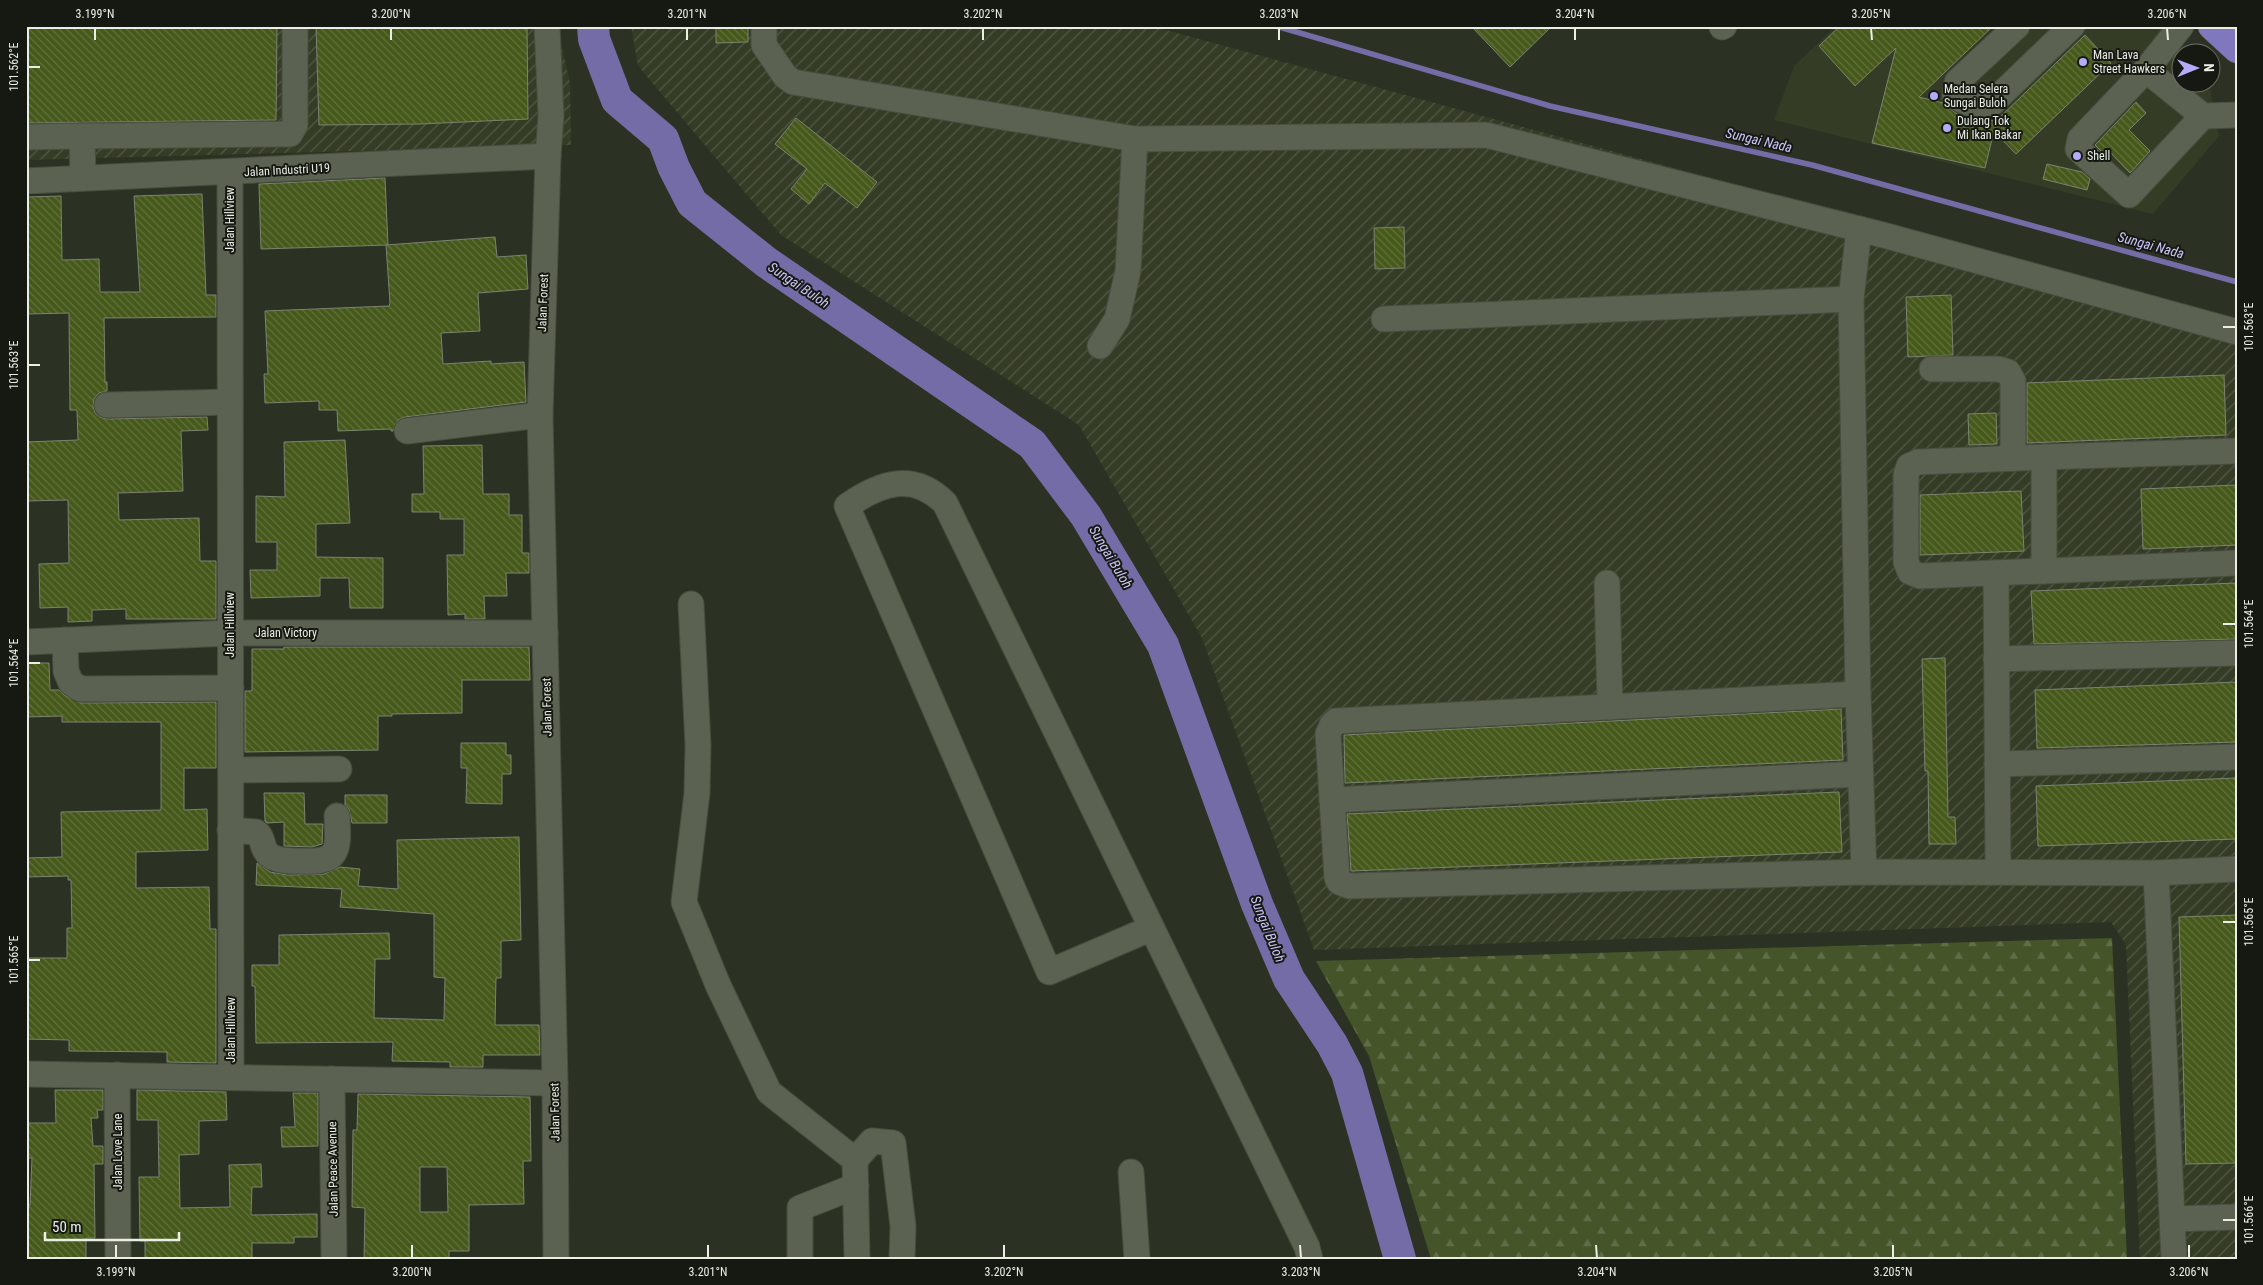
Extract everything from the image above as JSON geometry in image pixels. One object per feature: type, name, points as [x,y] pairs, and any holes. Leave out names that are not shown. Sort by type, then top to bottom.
[{"type":"highway","points":[[2212,26],[2237,49]]},
{"type":"street","points":[[26,136],[290,134],[295,125],[295,26]]},
{"type":"street","name":"Jalan Forest","points":[[547,26],[551,116],[548,156],[540,414],[555,1083],[556,1259]]},
{"type":"street","points":[[764,26],[764,44],[785,76],[793,82],[1135,139],[1486,135],[1860,229],[2237,332]]},
{"type":"street","points":[[2017,26],[1957,82],[1956,96],[1961,100],[1980,107],[1991,104],[2072,26]]},
{"type":"street","points":[[2180,26],[2146,70],[2080,138],[2078,149],[2129,194],[2203,116]]},
{"type":"street","points":[[2146,70],[2203,116],[2237,115]]},
{"type":"street","points":[[82,136],[83,178]]},
{"type":"street","points":[[1100,346],[1117,319],[1128,271],[1135,139]]},
{"type":"street","name":"Jalan Industri U19","points":[[26,180],[230,173],[548,156]]},
{"type":"street","name":"Jalan Hillview","points":[[230,173],[231,1077]]},
{"type":"street","points":[[1860,229],[1851,299],[1858,694],[1864,872]]},
{"type":"street","points":[[1384,318],[1851,299]]},
{"type":"street","points":[[1932,369],[1998,369],[2008,372],[2013,381],[2013,458]]},
{"type":"street","points":[[107,405],[230,402]]},
{"type":"street","points":[[407,431],[540,414]]},
{"type":"street","points":[[2237,451],[1918,462],[1909,466],[1906,475],[1906,562],[1910,572],[1920,576],[2237,563]]},
{"type":"street","points":[[2044,457],[2044,571]]},
{"type":"street","points":[[1152,928],[1049,972],[847,506],[860,497],[893,483],[910,483],[930,490],[945,503],[1152,928],[1307,1247],[1310,1259]]},
{"type":"street","points":[[1996,573],[1998,871]]},
{"type":"street","points":[[1607,583],[1610,707]]},
{"type":"street","points":[[691,604],[698,745],[698,784],[684,902],[718,985],[769,1092],[855,1160]]},
{"type":"street","name":"Jalan Victory","points":[[26,642],[230,633],[545,634]]},
{"type":"street","points":[[65,640],[66,671],[70,684],[81,689],[230,688]]},
{"type":"street","points":[[1996,659],[2237,653]]},
{"type":"street","points":[[1858,694],[1336,722],[1329,729],[1328,734],[1335,873],[1339,882],[1349,886],[1864,872],[2156,873],[2237,869]]},
{"type":"street","points":[[1997,764],[2237,757]]},
{"type":"street","points":[[231,770],[338,769]]},
{"type":"street","points":[[1332,800],[1860,774]]},
{"type":"street","points":[[230,830],[256,832],[261,837],[264,849],[272,857],[286,861],[320,862],[332,856],[336,848],[338,839],[337,816]]},
{"type":"street","points":[[2156,873],[2174,1259]]},
{"type":"street","points":[[26,1074],[555,1083]]},
{"type":"street","name":"Jalan Love Lane","points":[[117,1075],[118,1259]]},
{"type":"street","name":"Jalan Peace Avenue","points":[[332,1079],[334,1259]]},
{"type":"street","points":[[857,1259],[855,1160],[872,1141],[893,1143],[903,1226],[902,1259]]},
{"type":"street","points":[[1132,1172],[1137,1259]]},
{"type":"street","points":[[800,1259],[800,1208],[856,1186]]},
{"type":"street","points":[[2173,1219],[2237,1217]]},
{"type":"shaded area","points":[[26,26],[557,26],[570,83],[571,145],[26,160]]},
{"type":"shaded area","points":[[631,26],[1151,26],[2237,321],[2237,1259],[2140,1259],[2126,945],[2111,922],[1314,950],[1202,638],[1079,425],[781,235],[638,66]]},
{"type":"shaded area","points":[[1836,26],[2163,26],[2180,42],[2170,42],[2170,92],[2211,92],[2219,136],[2153,214],[1774,120],[1794,66]]},
{"type":"green space","points":[[2112,938],[2127,1259],[1431,1259],[1369,1056],[1316,961]]},
{"type":"building","points":[[26,26],[277,26],[276,120],[26,123]]},
{"type":"building","points":[[316,26],[527,26],[528,119],[420,124],[319,125]]},
{"type":"building","points":[[716,26],[748,26],[748,42],[716,43]]},
{"type":"building","points":[[1471,26],[1552,26],[1510,67]]},
{"type":"building","points":[[1840,26],[1993,26],[1919,97],[1943,103],[1957,114],[1974,119],[1996,121],[2085,35],[2111,63],[2016,154],[1994,131],[1985,168],[1872,143],[1896,48],[1855,86],[1819,46]]},
{"type":"building","points":[[2136,102],[2146,113],[2129,130],[2150,151],[2130,173],[2108,150],[2104,154],[2095,145]]},
{"type":"building","points":[[796,118],[877,182],[857,208],[825,183],[809,204],[791,189],[807,169],[775,144]]},
{"type":"building","points":[[2047,164],[2082,172],[2090,179],[2087,190],[2043,179]]},
{"type":"building","points":[[385,178],[388,245],[261,249],[259,184]]},
{"type":"building","points":[[202,194],[206,295],[216,295],[216,317],[104,318],[105,382],[107,382],[107,391],[99,393],[94,399],[93,406],[95,413],[107,419],[207,417],[208,430],[181,431],[183,491],[118,493],[119,520],[199,518],[200,561],[216,561],[216,619],[126,619],[126,609],[92,610],[92,621],[68,622],[68,607],[40,608],[39,564],[69,563],[68,500],[26,501],[26,442],[78,440],[77,410],[70,410],[69,313],[26,314],[26,197],[61,196],[62,260],[99,259],[100,292],[140,292],[134,196]]},
{"type":"building","points":[[1404,227],[1405,268],[1375,269],[1374,228]]},
{"type":"building","points":[[495,237],[497,257],[526,255],[528,289],[478,293],[480,331],[441,333],[443,364],[491,361],[491,364],[524,362],[526,402],[405,417],[398,420],[393,431],[391,429],[338,431],[337,410],[319,410],[319,401],[265,403],[264,374],[268,374],[265,311],[389,306],[386,245]]},
{"type":"building","points":[[1951,295],[1953,355],[1908,357],[1906,297]]},
{"type":"building","points":[[2224,375],[2226,435],[2027,443],[2027,383]]},
{"type":"building","points":[[1996,413],[1997,444],[1969,445],[1968,414]]},
{"type":"building","points":[[345,440],[350,523],[316,524],[316,557],[383,558],[383,608],[350,608],[349,578],[320,578],[320,596],[251,598],[250,570],[277,570],[277,542],[256,542],[256,496],[285,497],[284,442]]},
{"type":"building","points":[[482,445],[483,494],[509,494],[509,515],[522,515],[522,553],[529,553],[529,573],[506,573],[507,596],[484,596],[485,619],[465,619],[465,614],[448,615],[447,555],[464,555],[464,519],[440,519],[440,512],[412,512],[412,494],[424,494],[423,446]]},
{"type":"building","points":[[2237,485],[2237,545],[2143,549],[2141,489]]},
{"type":"building","points":[[2021,491],[2024,551],[1920,555],[1920,495]]},
{"type":"building","points":[[2237,583],[2237,639],[2034,644],[2031,591]]},
{"type":"building","points":[[284,647],[529,647],[530,680],[462,680],[462,713],[378,716],[378,750],[245,752],[245,691],[252,691],[252,649],[284,649]]},
{"type":"building","points":[[1945,658],[1948,817],[1955,817],[1956,844],[1929,844],[1928,771],[1925,771],[1922,659]]},
{"type":"building","points":[[26,663],[49,663],[50,690],[59,690],[64,695],[81,703],[216,702],[216,768],[184,768],[184,810],[207,809],[208,850],[136,852],[136,888],[209,887],[210,929],[216,929],[216,1063],[167,1062],[167,1052],[69,1051],[69,1040],[26,1039],[26,958],[67,958],[67,928],[72,928],[71,880],[68,880],[68,876],[26,877],[26,858],[62,857],[61,812],[161,810],[161,722],[62,722],[62,716],[26,717]]},
{"type":"building","points":[[2237,682],[2237,742],[2037,748],[2035,690]]},
{"type":"building","points":[[1841,709],[1843,760],[1345,783],[1344,735]]},
{"type":"building","points":[[461,743],[506,743],[506,755],[511,755],[511,774],[502,774],[502,804],[466,803],[467,768],[461,768]]},
{"type":"building","points":[[2237,778],[2237,839],[2038,846],[2036,786]]},
{"type":"building","points":[[1839,792],[1842,852],[1351,871],[1347,814]]},
{"type":"building","points":[[264,793],[304,793],[305,824],[323,824],[322,844],[312,847],[284,846],[284,822],[267,823],[265,821]]},
{"type":"building","points":[[345,795],[387,795],[387,823],[352,823],[349,809],[345,805]]},
{"type":"building","points":[[519,837],[521,940],[501,941],[501,978],[496,978],[495,1025],[539,1025],[540,1055],[483,1055],[483,1067],[450,1067],[450,1062],[392,1061],[393,1042],[256,1043],[255,986],[252,986],[252,965],[279,965],[279,935],[389,933],[390,959],[375,959],[374,1018],[444,1020],[445,978],[434,977],[434,914],[340,907],[342,889],[256,885],[257,863],[270,872],[287,875],[324,874],[340,867],[360,869],[358,886],[398,889],[397,840]]},
{"type":"building","points":[[2237,915],[2237,1163],[2186,1164],[2179,917]]},
{"type":"building","points":[[55,1090],[103,1090],[103,1110],[97,1110],[98,1118],[91,1118],[93,1146],[103,1146],[103,1164],[94,1164],[95,1238],[86,1238],[86,1259],[26,1259],[26,1205],[30,1205],[32,1158],[26,1158],[26,1123],[56,1123]]},
{"type":"building","points":[[137,1090],[226,1092],[227,1120],[199,1121],[199,1154],[179,1155],[180,1208],[230,1207],[229,1165],[261,1164],[262,1187],[252,1187],[251,1215],[317,1214],[317,1237],[294,1237],[294,1243],[252,1243],[252,1259],[145,1259],[145,1241],[140,1241],[139,1177],[159,1177],[158,1120],[137,1120]]},
{"type":"building","points":[[293,1093],[318,1093],[318,1146],[282,1147],[281,1127],[295,1127]]},
{"type":"building","points":[[358,1094],[530,1097],[531,1161],[523,1161],[524,1204],[469,1205],[469,1251],[449,1251],[449,1259],[364,1259],[365,1208],[352,1207],[353,1130],[357,1130]],"holes":[[[420,1167],[447,1167],[448,1212],[420,1212]]]},
{"type":"waterway","name":"Sungai Buloh","points":[[593,26],[594,39],[617,100],[663,139],[674,168],[692,203],[766,262],[1032,444],[1086,516],[1163,645],[1257,904],[1289,979],[1332,1044],[1347,1073],[1400,1259]]},
{"type":"waterway","name":"Sungai Nada","points":[[1276,26],[1550,106],[1812,165],[2237,282]]},
{"type":"place","name":"Man Lava Street Hawkers","points":[[2083,62]]},
{"type":"place","name":"Medan Selera Sungai Buloh","points":[[1934,96]]},
{"type":"place","name":"Dulang Tok Mi Ikan Bakar","points":[[1947,128]]},
{"type":"place","name":"Shell","points":[[2077,156]]}]
